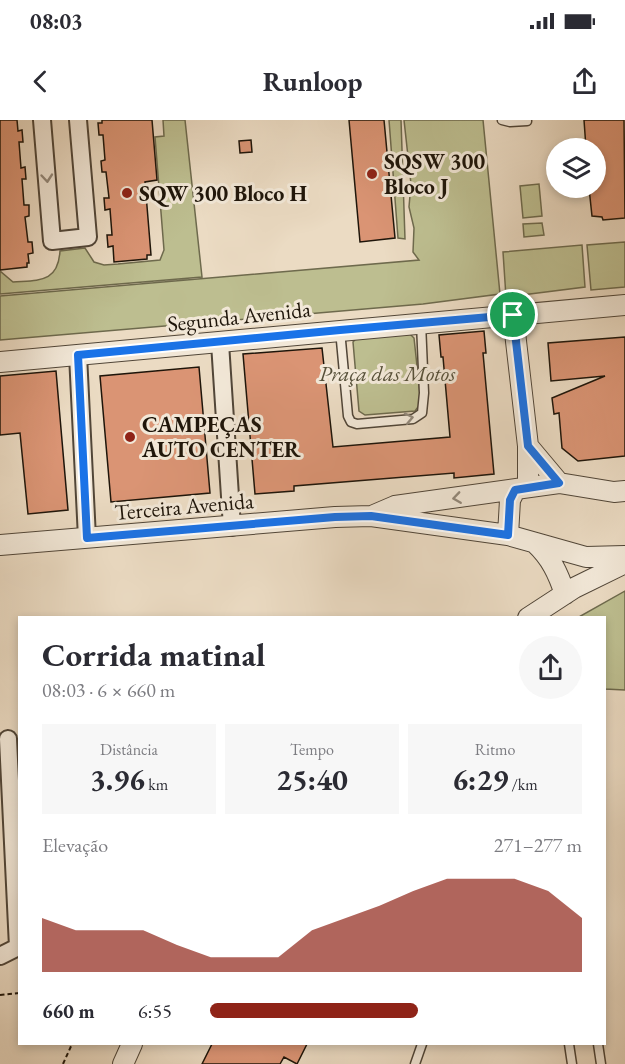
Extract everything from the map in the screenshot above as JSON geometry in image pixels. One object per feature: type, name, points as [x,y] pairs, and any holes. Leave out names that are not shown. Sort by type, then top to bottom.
[{"type":"street","points":[[42,120],[52,241],[88,237],[78,120]]},
{"type":"street","name":"Segunda Avenida","points":[[0,362],[625,305]]},
{"type":"street","points":[[508,535],[510,500],[522,488],[528,446],[513,315]]},
{"type":"street","points":[[220,342],[232,526]]},
{"type":"street","points":[[78,355],[87,538]]},
{"type":"street","points":[[528,446],[559,483]]},
{"type":"street","name":"Terceira Avenida","points":[[371,516],[394,506],[559,483],[614,492],[625,491]]},
{"type":"street","name":"Terceira Avenida","points":[[0,545],[335,517],[371,516],[508,535],[586,557],[625,556]]},
{"type":"street","points":[[533,541],[547,555],[570,591]]},
{"type":"street","points":[[570,591],[586,557]]},
{"type":"street","points":[[531,616],[570,591],[625,563]]},
{"type":"street","points":[[0,957],[18,947],[8,739]]},
{"type":"street","points":[[123,1064],[132,1045]]},
{"type":"lane","points":[[502,120],[506,122],[527,121]]},
{"type":"lane","points":[[340,330],[348,417],[351,422],[357,424],[413,419],[422,413],[424,393],[421,323]]},
{"type":"lane","points":[[415,1064],[422,1045]]},
{"type":"lane","points":[[569,1045],[572,1064]]},
{"type":"lane","points":[[598,1045],[601,1064]]},
{"type":"path","points":[[0,995],[18,993]]},
{"type":"path","points":[[63,1064],[70,1045]]},
{"type":"green space","points":[[163,120],[185,120],[202,277],[0,294],[0,271],[13,282],[46,278],[55,269],[60,251],[85,248],[94,262],[104,265],[160,260],[164,250],[155,137],[164,136]]},
{"type":"green space","points":[[389,120],[401,120],[405,239],[398,238]]},
{"type":"green space","points":[[404,120],[483,120],[500,294],[423,304],[0,340],[0,296],[419,260],[413,252],[414,228],[409,207],[411,184]]},
{"type":"green space","points":[[539,184],[542,216],[523,218],[520,186]]},
{"type":"green space","points":[[542,223],[544,235],[524,237],[523,224]]},
{"type":"green space","points":[[625,242],[625,287],[591,290],[587,245]]},
{"type":"green space","points":[[582,245],[585,287],[506,297],[503,252]]},
{"type":"green space","name":"Praça das Motos","points":[[408,332],[414,338],[421,403],[415,411],[365,415],[359,411],[353,342],[358,336]]},
{"type":"green space","points":[[625,591],[625,690],[606,689],[606,616],[581,616]]},
{"type":"building","points":[[0,120],[17,120],[18,131],[22,130],[23,142],[19,142],[21,168],[25,167],[26,179],[22,179],[24,205],[29,205],[29,216],[25,217],[28,242],[32,242],[33,253],[28,254],[27,267],[0,270]]},
{"type":"building","name":"SQW 300 Bloco H","points":[[102,120],[152,120],[157,180],[145,182],[151,255],[147,255],[147,259],[114,262],[113,246],[108,247],[107,235],[112,235],[110,209],[105,210],[104,198],[109,198],[106,172],[102,172],[101,161],[105,160],[103,135],[99,135],[98,123],[102,123]]},
{"type":"building","name":"SQSW 300 Bloco J","points":[[349,120],[384,120],[395,238],[360,242]]},
{"type":"building","points":[[584,120],[624,120],[625,218],[603,220],[602,217],[592,216],[590,198],[606,198],[606,138],[585,138]]},
{"type":"building","points":[[251,140],[252,152],[240,153],[239,141]]},
{"type":"building","points":[[484,331],[486,353],[483,353],[494,474],[454,478],[454,473],[294,486],[294,491],[255,494],[243,354],[322,348],[333,447],[450,437],[439,335]]},
{"type":"building","points":[[625,337],[625,456],[578,461],[562,448],[559,413],[554,414],[552,398],[605,376],[551,381],[548,343]]},
{"type":"building","points":[[199,367],[210,493],[111,502],[100,376]]},
{"type":"building","points":[[56,371],[68,510],[28,514],[20,433],[0,435],[0,376]]},
{"type":"building","points":[[212,1045],[306,1045],[297,1064],[284,1057],[280,1064],[202,1064]]},
{"type":"place","name":"SQSW 300 Bloco J","points":[[372,174]]},
{"type":"place","name":"SQW 300 Bloco H","points":[[127,193]]},
{"type":"place","name":"CAMPEÇAS AUTO CENTER","points":[[130,437]]},
{"type":"route","points":[[513,315],[528,446],[559,483],[515,490],[508,511],[508,535],[371,516],[87,538],[78,355],[513,315]]}]
